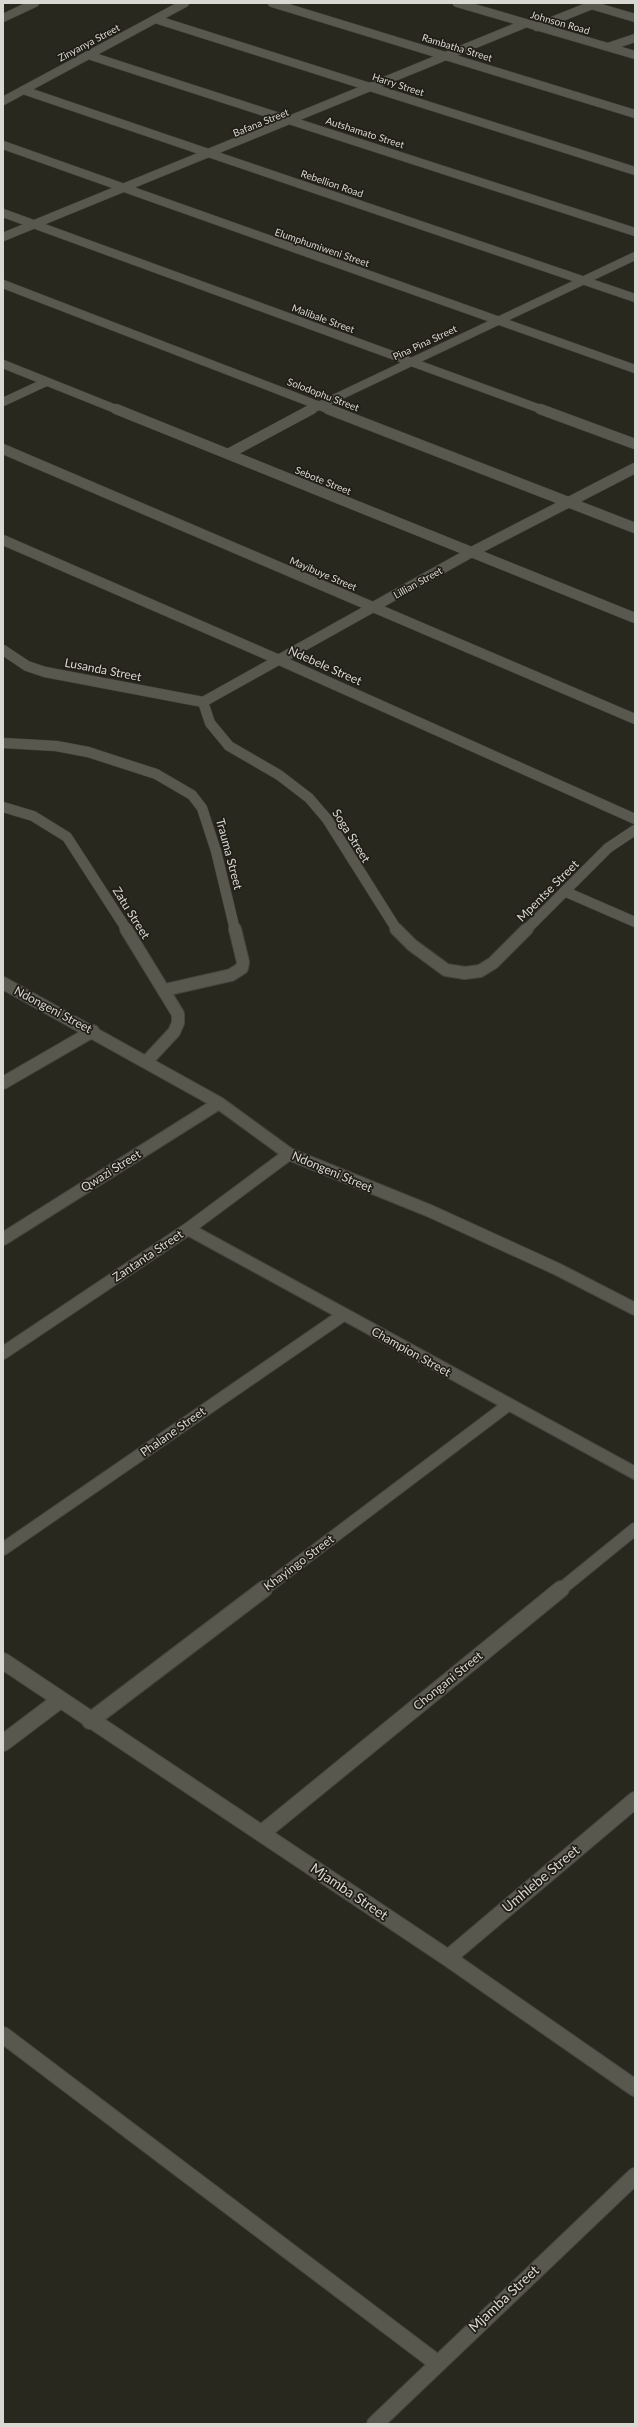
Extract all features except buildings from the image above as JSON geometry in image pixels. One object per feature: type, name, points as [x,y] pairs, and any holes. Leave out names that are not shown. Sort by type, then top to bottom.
[{"type":"street","points":[[3,18],[33,3]]},
{"type":"street","name":"Zinyanya Street","points":[[3,101],[185,3]]},
{"type":"street","name":"Rambatha Street","points":[[272,3],[635,114]]},
{"type":"street","name":"Johnson Road","points":[[457,3],[537,28],[635,55]]},
{"type":"street","points":[[537,28],[594,4],[635,18]]},
{"type":"street","name":"Harry Street","points":[[155,19],[635,171]]},
{"type":"street","name":"Bafana Street","points":[[3,236],[293,120],[524,24]]},
{"type":"street","points":[[608,47],[635,38]]},
{"type":"street","name":"Autshamato Street","points":[[88,55],[293,120],[635,232]]},
{"type":"street","name":"Rebellion Road","points":[[23,90],[635,298]]},
{"type":"street","name":"Elumphumiweni Street","points":[[3,145],[635,369]]},
{"type":"street","name":"Malibale Street","points":[[3,213],[635,444]]},
{"type":"street","name":"Pina Pina Street","points":[[228,454],[320,405],[586,281],[635,256]]},
{"type":"street","name":"Solodophu Street","points":[[3,284],[320,405],[635,528]]},
{"type":"street","name":"Sebote Street","points":[[3,364],[470,553],[635,618]]},
{"type":"street","points":[[3,402],[46,382]]},
{"type":"street","name":"Mayibuye Street","points":[[3,449],[635,719]]},
{"type":"street","name":"Lillian Street","points":[[203,702],[276,659],[374,607],[470,553],[568,501],[635,468]]},
{"type":"street","name":"Ndebele Street","points":[[3,540],[276,659],[635,819]]},
{"type":"street","name":"Lusanda Street","points":[[3,650],[27,666],[46,672],[203,702]]},
{"type":"street","name":"Soga Street","points":[[203,702],[210,723],[229,746],[279,775],[309,798],[327,819],[392,925],[412,945],[446,970],[465,973],[480,971]]},
{"type":"street","name":"Trauma Street","points":[[3,743],[56,746],[88,752],[156,774],[183,789],[192,796],[202,808],[216,851],[243,962],[242,968],[231,975],[164,990]]},
{"type":"street","name":"Zatu Street","points":[[3,806],[33,816],[67,837],[178,1014],[178,1024],[174,1032],[147,1062]]},
{"type":"street","name":"Mpentse Street","points":[[480,971],[493,963],[566,892],[608,848],[635,830]]},
{"type":"street","points":[[566,892],[635,922]]},
{"type":"street","name":"Ndongeni Street","points":[[3,982],[93,1031],[219,1103],[289,1154],[430,1211],[557,1269],[635,1309]]},
{"type":"street","points":[[3,1083],[93,1031]]},
{"type":"street","name":"Qwazi Street","points":[[3,1239],[219,1103]]},
{"type":"street","name":"Zantanta Street","points":[[3,1353],[188,1229],[289,1154]]},
{"type":"street","name":"Champion Street","points":[[188,1229],[343,1315],[635,1473]]},
{"type":"street","name":"Phalane Street","points":[[3,1549],[343,1315]]},
{"type":"street","name":"Khayingo Street","points":[[90,1721],[508,1405]]},
{"type":"street","name":"Chongani Street","points":[[262,1833],[635,1529]]},
{"type":"street","name":"Mjamba Street","points":[[3,1661],[90,1721],[262,1833],[448,1958],[635,2088]]},
{"type":"street","points":[[3,1743],[60,1700]]},
{"type":"street","name":"Umhlebe Street","points":[[448,1958],[635,1800]]},
{"type":"street","points":[[3,2035],[437,2363]]},
{"type":"street","name":"Mjamba Street","points":[[375,2424],[437,2363],[635,2176]]}]
